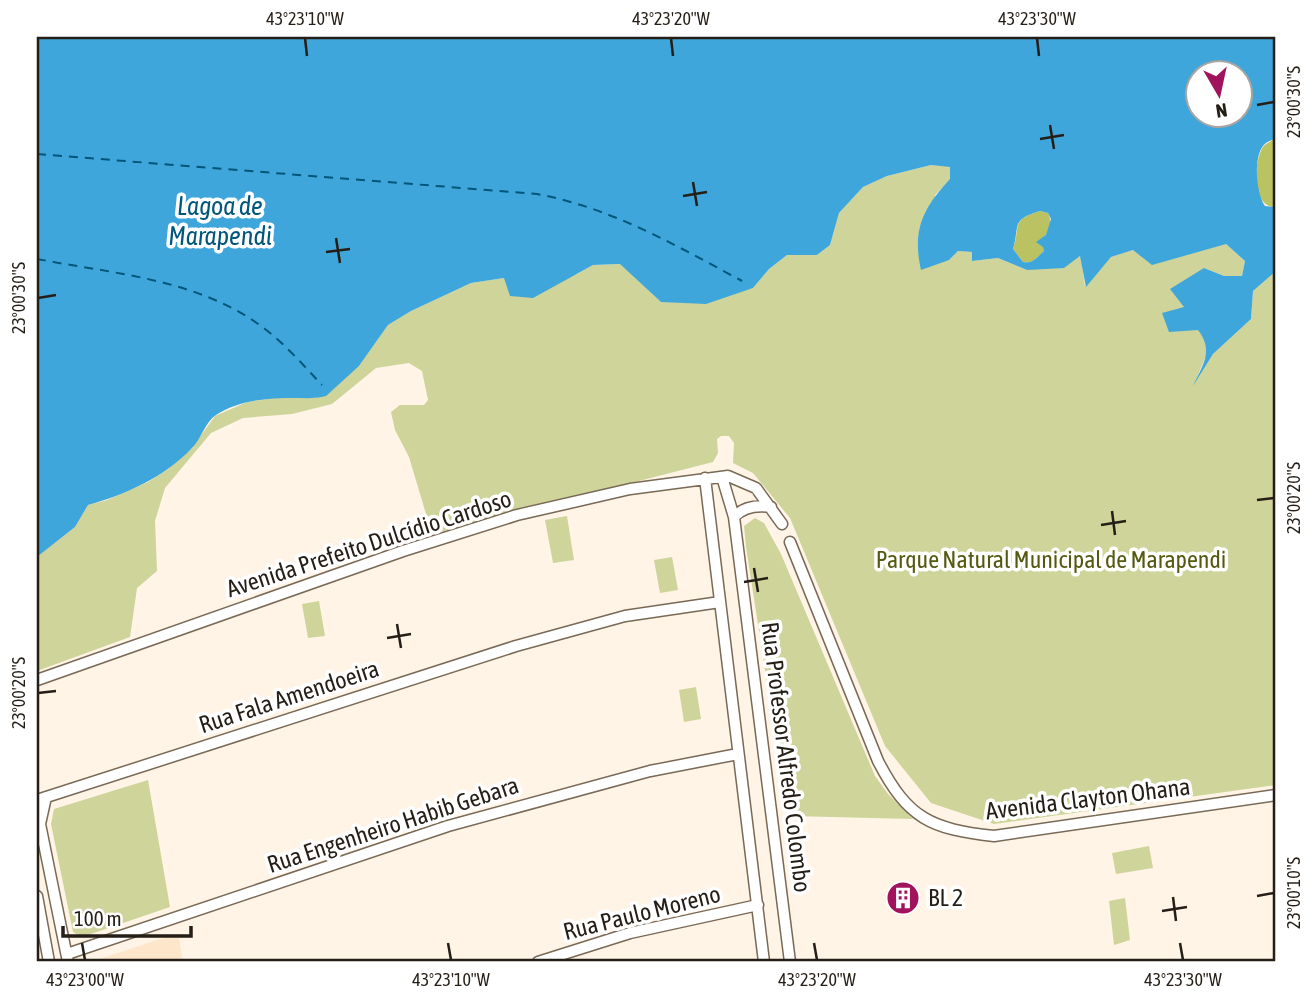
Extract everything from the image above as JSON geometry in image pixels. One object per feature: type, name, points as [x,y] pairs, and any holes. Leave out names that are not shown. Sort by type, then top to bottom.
[{"type":"street","name":"Avenida Prefeito Dulcídio Cardoso","points":[[37,680],[403,551],[505,519],[630,489],[722,477]]},
{"type":"street","name":"Rua Professor Alfredo Colombo","points":[[722,477],[734,517],[790,962]]},
{"type":"street","points":[[722,477],[750,484],[764,497],[782,524]]},
{"type":"street","name":"Rua Professor Alfredo Colombo","points":[[705,478],[764,962]]},
{"type":"street","points":[[734,517],[752,506],[771,507]]},
{"type":"street","name":"Avenida Clayton Ohana","points":[[790,542],[891,787],[911,809],[928,822],[957,832],[994,836],[1276,795]]},
{"type":"street","name":"Rua Fala Amendoeira","points":[[42,799],[516,646],[625,616],[720,602]]},
{"type":"street","name":"Rua Engenheiro Habib Gebara","points":[[67,958],[448,826],[650,771],[738,754]]},
{"type":"street","points":[[42,799],[38,826],[67,958]]},
{"type":"street","points":[[37,896],[49,962]]},
{"type":"street","name":"Rua Paulo Moreno","points":[[538,962],[630,933],[758,905]]},
{"type":"shaded area","points":[[178,934],[183,962],[91,962]]},
{"type":"green space","points":[[1276,138],[1276,207],[1268,206],[1262,201],[1256,173],[1263,147]]},
{"type":"green space","name":"Parque Natural Municipal de Marapendi","points":[[931,165],[950,166],[950,180],[935,195],[949,260],[958,251],[972,252],[973,261],[998,258],[1027,270],[1081,256],[1085,286],[1111,257],[1133,250],[1226,244],[1245,261],[1242,276],[1224,276],[1204,268],[1184,307],[1206,341],[1207,353],[1196,380],[1213,354],[1251,319],[1253,291],[1276,271],[1276,785],[994,824],[931,803],[885,746],[790,518],[753,473],[733,463],[734,443],[729,436],[717,439],[718,453],[713,462],[432,534],[409,457],[395,430],[391,412],[400,405],[424,405],[428,400],[422,371],[409,363],[376,368],[332,404],[292,414],[243,418],[211,433],[165,488],[155,521],[157,571],[137,588],[130,637],[37,671],[37,557],[75,527],[88,505],[107,500],[148,482],[168,469],[192,448],[215,416],[247,402],[276,398],[316,398],[359,366],[388,325],[411,311],[471,283],[504,278],[577,274],[593,265],[621,264],[661,302],[753,288],[769,269],[787,255],[817,255],[830,245],[839,213],[863,187],[887,176]]},
{"type":"green space","points":[[1040,211],[1048,213],[1050,220],[1049,230],[1042,239],[1044,251],[1032,261],[1023,262],[1013,249],[1018,225],[1024,218]]},
{"type":"green space","points":[[567,516],[574,560],[553,563],[545,520]]},
{"type":"green space","points":[[755,518],[764,523],[781,554],[875,776],[888,794],[913,819],[791,816],[777,747],[746,547],[744,526]]},
{"type":"green space","points":[[672,557],[678,590],[660,593],[654,560]]},
{"type":"green space","points":[[319,601],[325,636],[308,638],[302,604]]},
{"type":"green space","points":[[696,687],[701,719],[684,722],[679,690]]},
{"type":"green space","points":[[148,780],[170,907],[82,937],[73,932],[51,824],[54,809]]},
{"type":"green space","points":[[1149,846],[1153,868],[1116,874],[1112,853]]},
{"type":"green space","points":[[1125,898],[1130,940],[1114,945],[1109,901]]},
{"type":"water","name":"Lagoa de Marapendi","points":[[37,37],[1276,37],[1276,138],[1262,148],[1257,174],[1259,192],[1265,206],[1276,207],[1276,271],[1253,291],[1251,319],[1213,354],[1193,386],[1205,358],[1203,338],[1198,330],[1169,332],[1162,313],[1184,307],[1170,289],[1204,268],[1224,276],[1242,276],[1245,261],[1226,244],[1152,265],[1133,250],[1111,257],[1086,287],[1080,256],[1064,268],[1027,270],[998,258],[972,261],[972,252],[958,251],[949,260],[921,270],[918,243],[922,220],[933,200],[950,179],[950,167],[931,165],[887,176],[863,187],[839,213],[830,245],[817,255],[787,255],[769,269],[753,288],[706,304],[661,302],[620,264],[593,265],[533,298],[510,296],[504,278],[471,283],[411,311],[388,325],[359,366],[326,396],[254,401],[234,406],[216,415],[194,445],[169,468],[143,484],[88,505],[75,527],[37,557]],"holes":[[[1040,211],[1048,213],[1051,219],[1046,235],[1036,242],[1044,251],[1032,261],[1023,262],[1013,249],[1020,221]]]},
{"type":"ferry route","points":[[37,154],[537,194],[565,200],[617,218],[742,281]]},
{"type":"ferry route","points":[[37,259],[156,281],[213,299],[240,312],[265,329],[322,385]]},
{"type":"place","name":"BL 2","points":[[903,898]]}]
